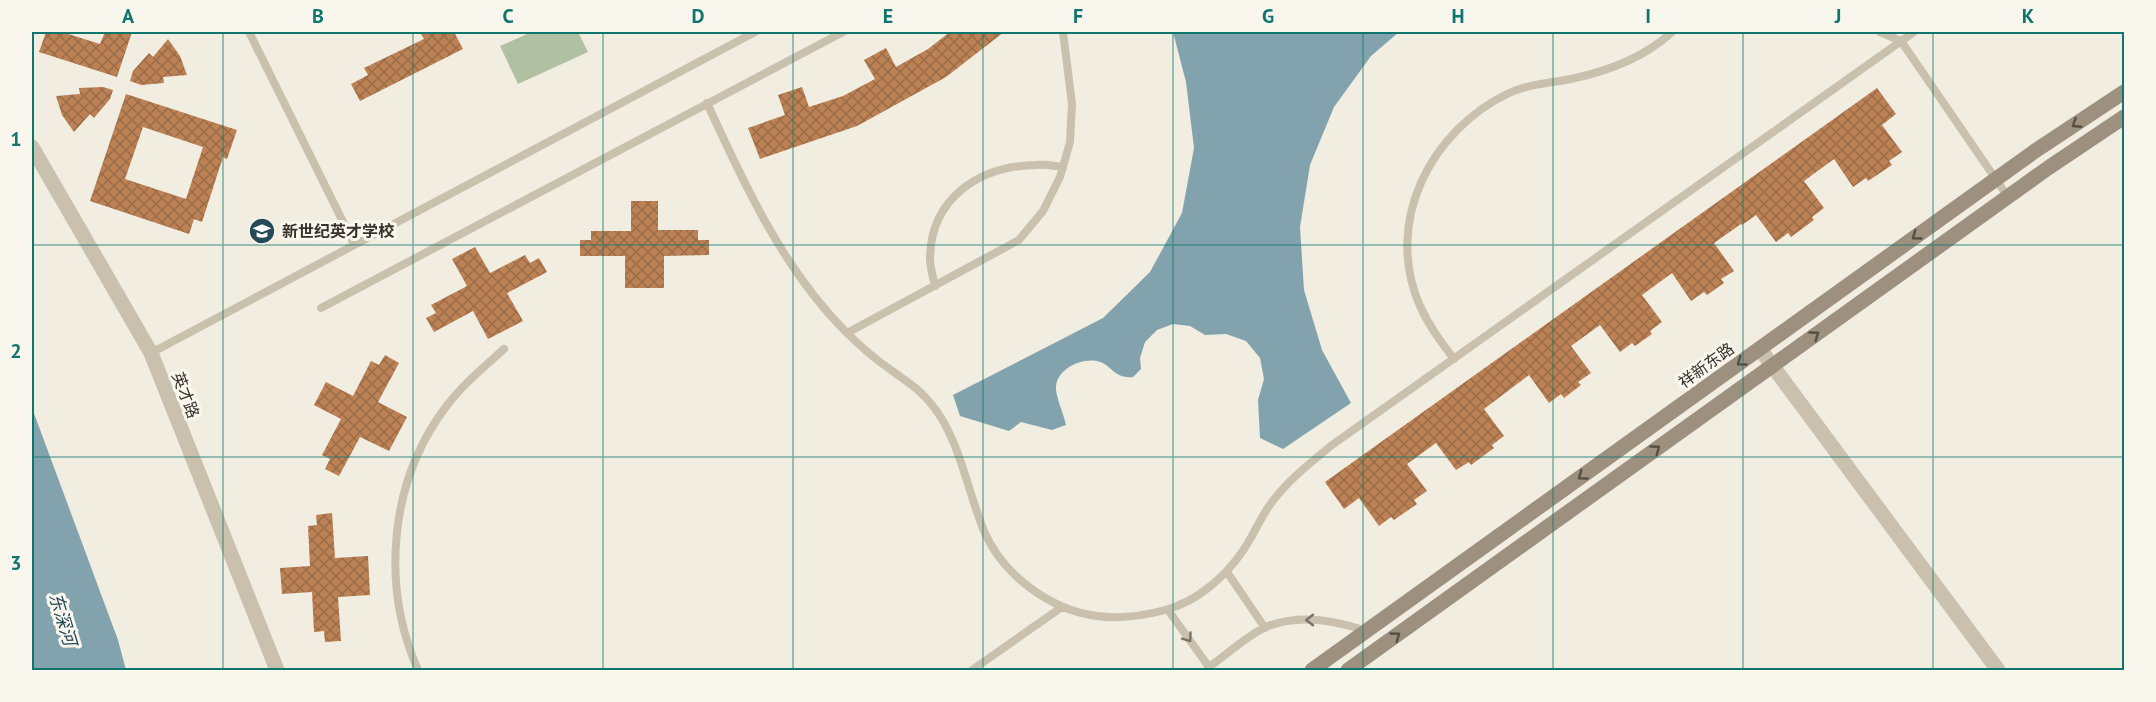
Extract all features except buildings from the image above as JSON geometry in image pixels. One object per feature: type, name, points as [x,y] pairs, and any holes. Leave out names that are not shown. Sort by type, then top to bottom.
[{"type":"street","name":"祥新东路","points":[[1312,670],[1996,179],[2124,92]]},
{"type":"street","points":[[1348,670],[2008,197],[2124,117]]},
{"type":"street","name":"英才路","points":[[32,147],[151,353],[277,670]]},
{"type":"street","points":[[1760,349],[1998,670]]},
{"type":"lane","points":[[249,32],[354,244]]},
{"type":"lane","points":[[151,353],[755,32]]},
{"type":"lane","points":[[321,308],[843,32]]},
{"type":"lane","points":[[847,333],[1019,240],[1043,211],[1060,177],[1070,141],[1072,104],[1063,32]]},
{"type":"lane","points":[[1454,359],[1434,333],[1419,304],[1410,273],[1408,240],[1412,208],[1423,177],[1439,149],[1461,124],[1485,106],[1511,92],[1540,83],[1603,72],[1634,59],[1672,32]]},
{"type":"lane","points":[[1880,32],[1901,41],[2008,197]]},
{"type":"lane","points":[[707,104],[737,170],[772,233],[812,294],[847,333],[890,369],[914,385],[933,406],[948,430],[985,534],[1005,564],[1031,589],[1062,607],[1096,616],[1132,617],[1168,610],[1209,588],[1227,572],[1243,551],[1270,505],[1310,463],[1914,32]]},
{"type":"lane","points":[[935,286],[930,260],[932,234],[942,210],[958,190],[982,177],[1008,168],[1036,165],[1063,167]]},
{"type":"lane","points":[[418,670],[408,648],[398,608],[394,566],[397,524],[407,483],[423,444],[445,409],[472,376],[504,350]]},
{"type":"lane","points":[[1227,572],[1265,628]]},
{"type":"lane","points":[[972,670],[1062,607]]},
{"type":"lane","points":[[1168,610],[1208,669],[1265,628],[1281,623],[1316,620],[1342,623],[1367,631]]},
{"type":"green space","points":[[532,32],[578,32],[588,52],[518,84],[500,46]]},
{"type":"water","points":[[1173,32],[1399,32],[1371,56],[1334,107],[1310,165],[1300,227],[1304,290],[1322,350],[1351,403],[1283,449],[1260,438],[1258,400],[1264,379],[1260,358],[1246,341],[1226,334],[1205,335],[1190,326],[1173,324],[1157,330],[1145,342],[1140,358],[1141,369],[1133,377],[1121,376],[1097,361],[1083,361],[1064,371],[1057,382],[1056,389],[1066,425],[1052,430],[1021,422],[1009,431],[960,416],[953,395],[1103,318],[1150,272],[1182,213],[1194,148],[1186,82]]},
{"type":"water","name":"东深河","points":[[32,408],[118,640],[126,670],[32,670]]},
{"type":"place","name":"新世纪英才学校","points":[[262,231]]}]
